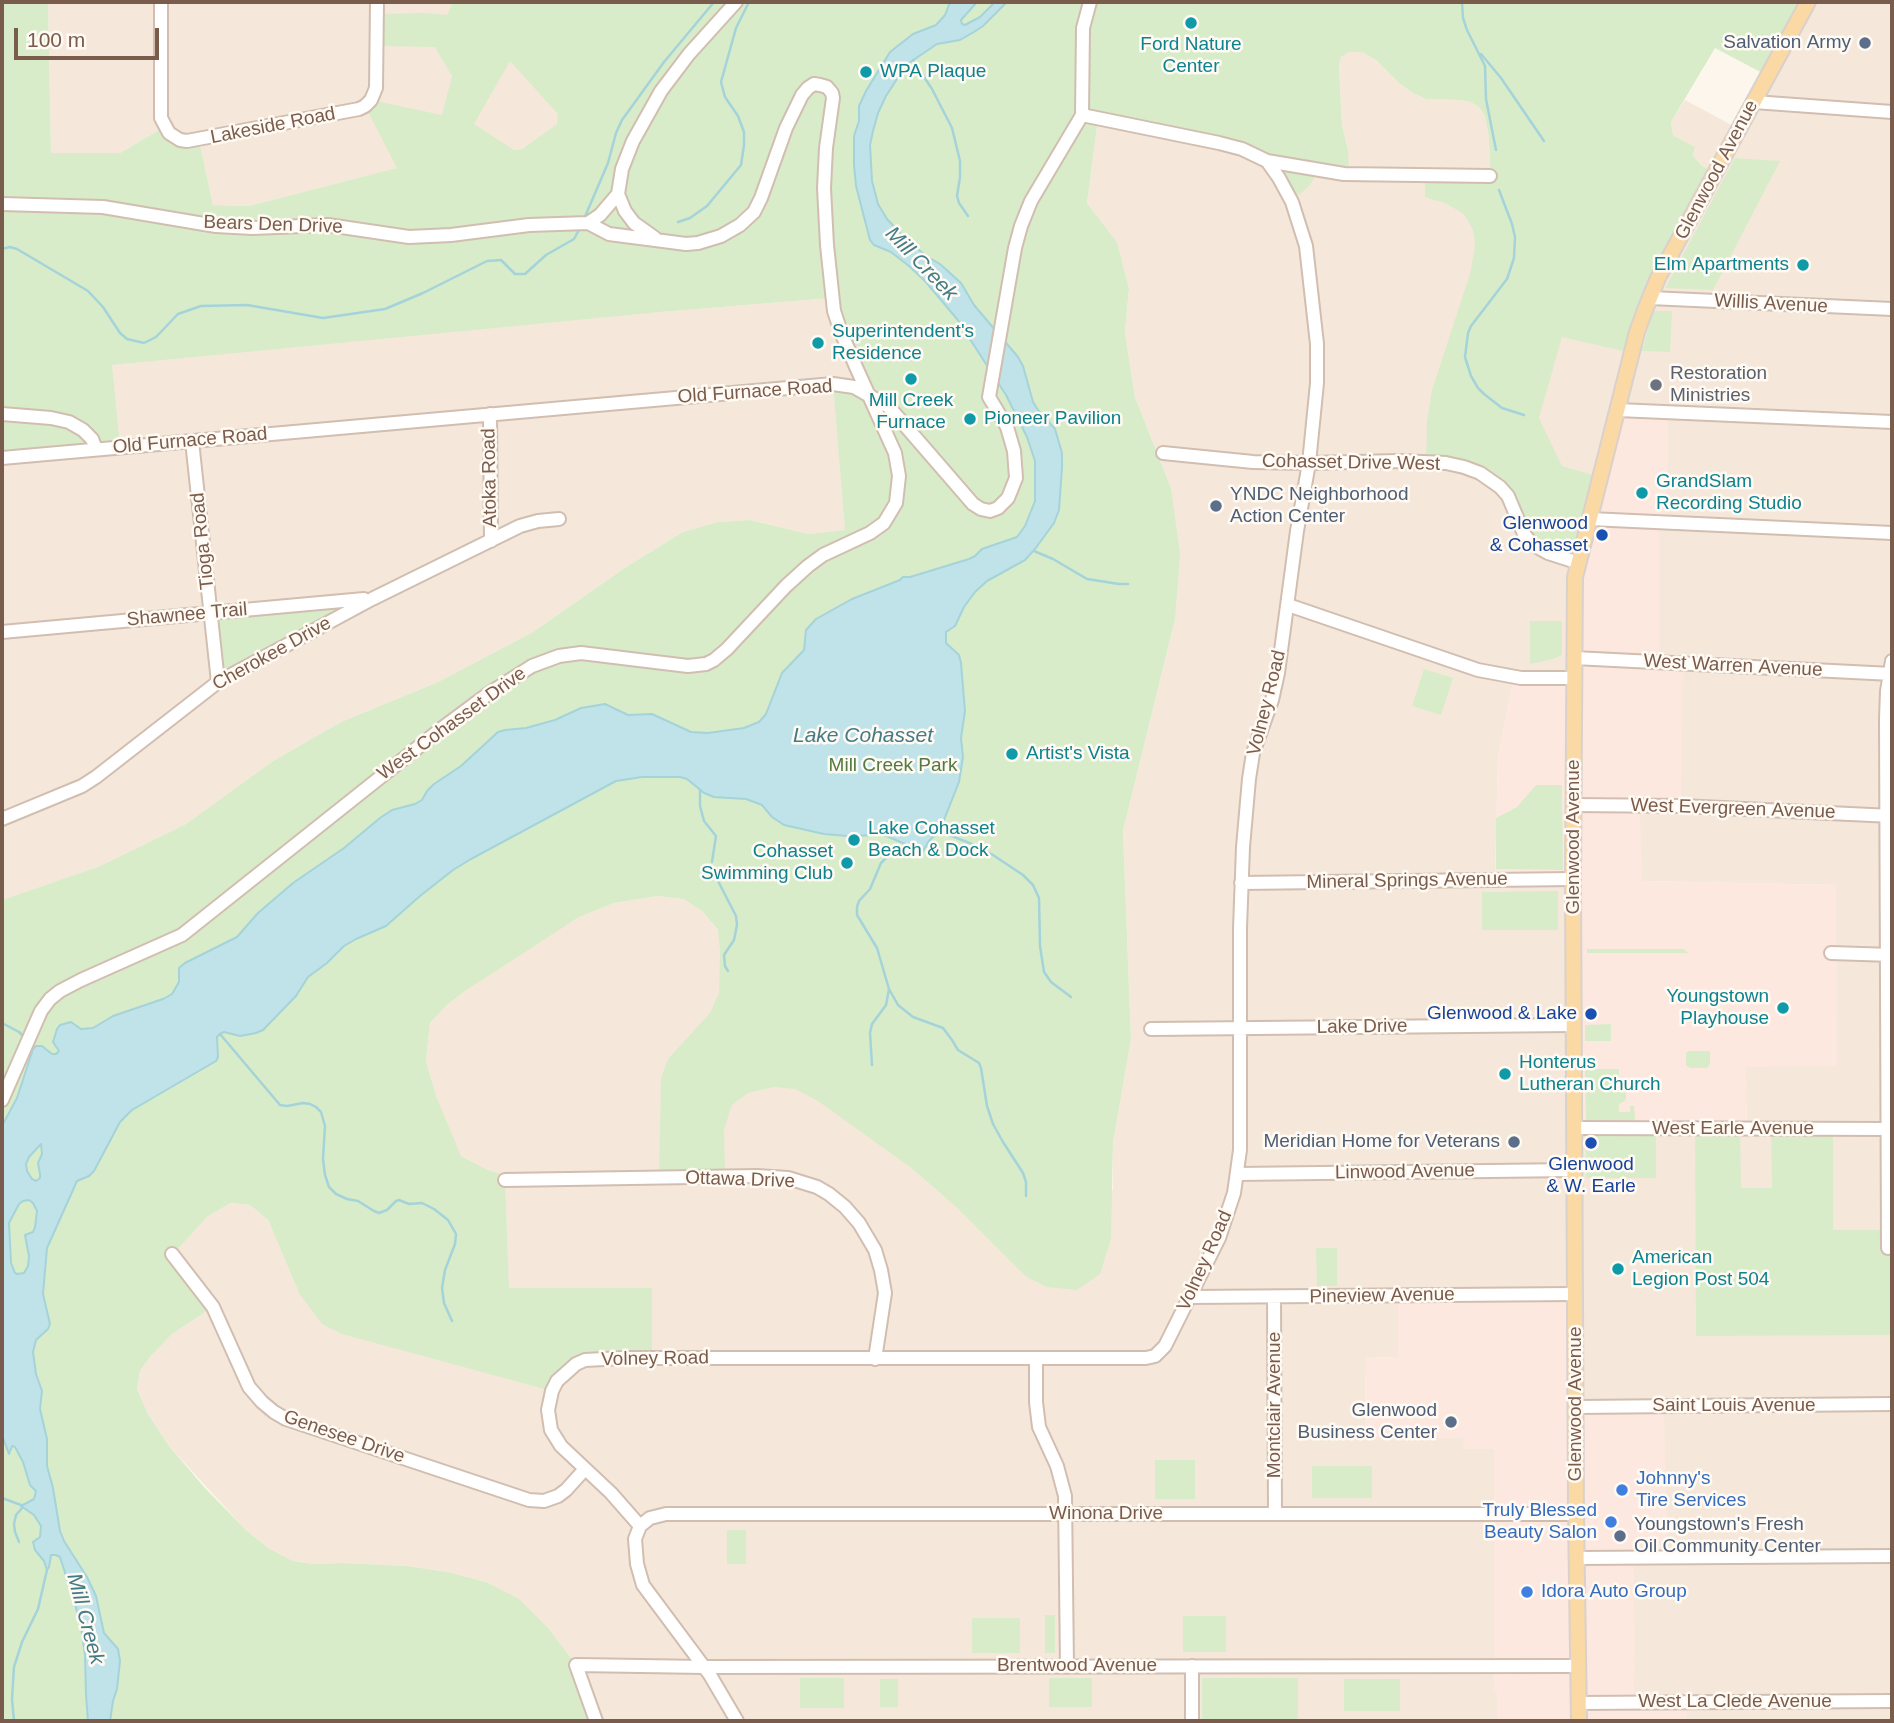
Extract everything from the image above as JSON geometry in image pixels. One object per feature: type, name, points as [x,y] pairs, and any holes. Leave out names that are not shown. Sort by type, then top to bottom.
[{"type":"main road","name":"Glenwood Avenue","points":[[1579,1721],[1573,1025],[1574,594],[1579,563],[1638,327],[1664,267],[1808,2]]},
{"type":"street","name":"Lakeside Road","points":[[161,2],[161,118],[169,133],[180,140],[195,141],[365,106],[376,88],[377,2]]},
{"type":"street","points":[[587,223],[600,215],[618,194],[622,169],[633,141],[661,91],[689,54],[736,2]]},
{"type":"street","points":[[1090,2],[1083,27],[1082,116],[1219,143],[1242,149],[1268,162],[1344,174],[1490,176]]},
{"type":"street","name":"West Cohasset Drive","points":[[2,1100],[45,1005],[60,991],[81,979],[182,935],[488,694],[532,666],[558,656],[581,653],[688,666],[706,664],[727,649],[808,566],[823,555],[870,533],[884,523],[896,503],[899,489],[898,463],[841,332],[830,288],[824,188],[833,98],[827,87],[814,85],[802,95],[786,128],[761,198],[754,212],[745,221],[709,241],[686,244],[656,239]]},
{"type":"street","points":[[1754,102],[1892,112]]},
{"type":"street","name":"Old Furnace Road","points":[[2,458],[833,384],[854,387],[884,403],[973,503],[990,511],[998,508],[1008,498],[1016,478],[1007,427],[989,397],[1015,248],[1025,214],[1082,116]]},
{"type":"street","name":"Volney Road","points":[[640,1526],[611,1493],[561,1446],[551,1430],[549,1400],[557,1381],[585,1360],[1136,1359],[1155,1356],[1165,1346],[1219,1238],[1230,1207],[1237,1174],[1241,1121],[1241,883],[1245,811],[1253,753],[1272,698],[1288,605],[1309,463],[1317,383],[1317,344],[1310,271],[1303,232],[1293,202],[1268,162]]},
{"type":"street","points":[[618,194],[628,216],[656,239]]},
{"type":"street","name":"Bears Den Drive","points":[[2,204],[103,207],[216,226],[252,228],[328,225],[409,237],[451,235],[516,226],[587,223]]},
{"type":"street","points":[[587,223],[609,234],[656,239]]},
{"type":"street","name":"Willis Avenue","points":[[1650,298],[1892,309]]},
{"type":"street","points":[[1618,410],[1892,422]]},
{"type":"street","points":[[2,414],[69,422],[92,439],[96,449]]},
{"type":"street","name":"Atoka Road","points":[[490,414],[491,541]]},
{"type":"street","name":"Tioga Road","points":[[192,441],[218,682]]},
{"type":"street","name":"Cohasset Drive West","points":[[1163,453],[1231,460],[1309,463],[1446,463],[1480,473],[1491,480],[1508,496],[1524,534],[1532,544],[1548,553],[1579,563]]},
{"type":"street","name":"Cherokee Drive","points":[[2,819],[82,786],[218,682],[372,599],[491,541],[529,523],[558,519]]},
{"type":"street","points":[[1590,519],[1892,533]]},
{"type":"street","name":"Shawnee Trail","points":[[2,632],[372,599]]},
{"type":"street","points":[[1288,605],[1478,670],[1521,678],[1574,678]]},
{"type":"street","name":"West Warren Avenue","points":[[1574,658],[1891,670]]},
{"type":"street","points":[[1888,1248],[1890,955],[1887,691],[1891,670]]},
{"type":"street","name":"West Evergreen Avenue","points":[[1574,805],[1681,806],[1889,816]]},
{"type":"street","name":"Mineral Springs Avenue","points":[[1241,883],[1573,879]]},
{"type":"street","points":[[1831,953],[1890,955]]},
{"type":"street","name":"Lake Drive","points":[[1151,1029],[1573,1025]]},
{"type":"street","name":"West Earle Avenue","points":[[1574,1128],[1890,1129]]},
{"type":"street","name":"Linwood Avenue","points":[[1237,1174],[1574,1170]]},
{"type":"street","name":"Ottawa Drive","points":[[505,1180],[757,1176],[788,1178],[817,1187],[845,1207],[859,1223],[875,1250],[885,1293],[875,1359]]},
{"type":"street","name":"Genesee Drive","points":[[172,1254],[213,1307],[244,1378],[254,1394],[286,1419],[529,1500],[544,1501],[558,1496],[585,1469]]},
{"type":"street","name":"Pineview Avenue","points":[[1190,1297],[1575,1294]]},
{"type":"street","name":"Montclair Avenue","points":[[1274,1297],[1275,1514]]},
{"type":"street","points":[[1036,1359],[1038,1418],[1063,1485],[1067,1667]]},
{"type":"street","name":"Saint Louis Avenue","points":[[1576,1407],[1892,1405]]},
{"type":"street","name":"Winona Drive","points":[[640,1526],[650,1517],[666,1514],[1576,1514]]},
{"type":"street","points":[[640,1526],[635,1539],[637,1564],[643,1585],[705,1667],[737,1721]]},
{"type":"street","points":[[1577,1558],[1892,1556]]},
{"type":"street","name":"Brentwood Avenue","points":[[596,1721],[576,1665],[1578,1666]]},
{"type":"street","points":[[1192,1666],[1192,1721]]},
{"type":"street","name":"West La Clede Avenue","points":[[1579,1703],[1892,1701]]},
{"type":"shaded area","points":[[48,2],[513,2],[562,71],[558,124],[522,149],[414,164],[249,206],[213,205],[199,140],[187,141],[164,127],[120,153],[51,153]]},
{"type":"shaded area","points":[[1808,2],[1892,2],[1892,1721],[1687,1721],[1687,1703],[1634,1703],[1633,1557],[1576,1407],[1398,1296],[1398,1357],[1366,1358],[1365,1438],[1463,1438],[1494,1449],[1494,1666],[1497,1721],[596,1721],[486,1582],[448,1572],[407,1566],[313,1564],[293,1561],[268,1548],[246,1530],[169,1446],[148,1414],[137,1389],[140,1371],[172,1334],[213,1307],[172,1254],[208,1216],[231,1203],[250,1205],[268,1220],[299,1293],[509,1299],[505,1175],[488,1170],[461,1156],[456,1146],[426,1061],[430,1023],[465,991],[543,939],[579,917],[614,903],[658,896],[683,899],[702,911],[910,1167],[956,1207],[1025,1276],[1113,1190],[1113,1143],[1131,1039],[1123,831],[1175,619],[1171,488],[1135,397],[1125,333],[1129,288],[1117,242],[1087,203],[1098,118],[1348,150],[1342,126],[1339,65],[1341,57],[1349,52],[1362,52],[1376,60],[1400,84],[1426,99],[1471,102],[1480,108],[1485,117],[1489,138],[1490,176],[1554,363],[1562,336],[1638,327],[1715,173],[1702,166],[1693,156],[1695,147],[1673,135],[1671,122],[1685,100],[1739,129]],"holes":[[[1668,412],[1659,522],[1659,662],[1639,805],[1642,881],[1836,885],[1745,1067],[1747,1128],[1573,879],[1495,880],[1498,758],[1514,677],[1574,678]]]},
{"type":"shaded area","points":[[832,298],[868,395],[833,384],[846,530],[809,534],[750,520],[717,522],[683,532],[626,567],[533,632],[438,682],[341,722],[273,761],[186,824],[100,866],[2,900],[2,458],[111,365],[558,320]]},
{"type":"shaded area","points":[[1618,410],[1668,412],[1667,523],[1659,523],[1659,662],[1683,663],[1681,806],[1640,806],[1642,881],[1836,885],[1837,1066],[1745,1067],[1747,1129],[1574,1128],[1573,880],[1495,875],[1498,758],[1514,677],[1574,678],[1574,594]]},
{"type":"shaded area","points":[[1575,1294],[1576,1407],[1664,1406],[1667,1557],[1633,1558],[1634,1703],[1687,1703],[1687,1721],[1497,1721],[1494,1666],[1494,1449],[1464,1449],[1463,1438],[1365,1438],[1366,1358],[1398,1357],[1398,1296]]},
{"type":"green space","name":"Mill Creek Park","points":[[2,2],[48,2],[51,153],[120,153],[164,127],[169,133],[199,140],[213,205],[249,206],[397,168],[365,106],[371,100],[442,115],[452,76],[435,47],[376,46],[377,14],[447,15],[453,2],[1808,2],[1768,76],[1715,48],[1671,122],[1673,135],[1695,147],[1693,156],[1702,166],[1715,173],[1632,353],[1562,337],[1539,418],[1562,466],[1600,477],[1579,563],[1540,549],[1491,479],[1426,462],[1427,421],[1432,390],[1470,274],[1475,246],[1473,230],[1464,214],[1447,204],[1425,197],[1425,175],[1490,175],[1489,138],[1485,117],[1480,108],[1471,102],[1426,99],[1400,84],[1376,60],[1362,52],[1349,52],[1341,57],[1339,65],[1342,126],[1348,150],[1349,174],[1317,170],[1309,186],[1300,194],[1290,197],[1267,162],[1098,119],[1087,203],[1117,242],[1129,288],[1125,333],[1135,397],[1171,488],[1180,554],[1175,619],[1123,831],[1131,1039],[1113,1143],[1111,1239],[1100,1274],[1077,1290],[1047,1287],[1025,1276],[956,1207],[910,1167],[818,1101],[795,1089],[774,1087],[748,1093],[732,1105],[724,1129],[725,1177],[659,1178],[661,1078],[668,1059],[710,1013],[719,993],[720,950],[718,930],[702,911],[683,899],[658,896],[614,903],[579,917],[465,991],[430,1023],[426,1061],[437,1098],[461,1156],[488,1170],[505,1175],[509,1288],[652,1288],[652,1358],[585,1360],[552,1391],[342,1334],[322,1324],[299,1293],[268,1220],[250,1205],[231,1203],[208,1216],[173,1254],[213,1307],[172,1334],[150,1357],[140,1371],[137,1389],[148,1414],[169,1446],[204,1487],[246,1530],[268,1548],[293,1561],[313,1564],[407,1566],[448,1572],[486,1582],[519,1599],[548,1628],[576,1665],[596,1721],[2,1721],[2,900],[100,866],[186,824],[273,761],[341,722],[438,682],[533,632],[626,567],[683,532],[717,522],[750,520],[809,534],[845,530],[833,384],[867,394],[832,298],[112,365],[120,447],[2,458]],"holes":[[[510,61],[558,114],[557,124],[522,149],[514,150],[474,124]]]},
{"type":"green space","points":[[1735,158],[1780,161],[1713,290],[1665,288]]},
{"type":"green space","points":[[1653,311],[1672,311],[1670,352],[1642,351]]},
{"type":"green space","points":[[372,599],[218,682],[210,613]]},
{"type":"green space","points":[[1530,621],[1562,621],[1562,655],[1530,664]]},
{"type":"green space","points":[[1424,669],[1453,678],[1441,715],[1412,706]]},
{"type":"green space","points":[[1536,785],[1562,785],[1563,870],[1496,869],[1496,818],[1517,807]]},
{"type":"green space","points":[[1558,891],[1558,930],[1482,930],[1482,892]]},
{"type":"green space","points":[[1587,949],[1683,949],[1688,953],[1587,953]]},
{"type":"green space","points":[[1611,1024],[1611,1041],[1585,1041],[1585,1025]]},
{"type":"green space","points":[[1710,1051],[1710,1064],[1707,1068],[1690,1068],[1686,1065],[1686,1053]]},
{"type":"green space","points":[[1585,1069],[1619,1069],[1619,1078],[1626,1082],[1626,1098],[1619,1104],[1619,1112],[1630,1112],[1630,1106],[1634,1106],[1635,1120],[1586,1120]]},
{"type":"green space","points":[[1695,1128],[1740,1129],[1741,1188],[1772,1188],[1771,1129],[1833,1129],[1833,1230],[1892,1230],[1892,1335],[1696,1336]]},
{"type":"green space","points":[[1586,1136],[1656,1136],[1656,1178],[1586,1178]]},
{"type":"green space","points":[[1316,1248],[1337,1248],[1337,1286],[1317,1286]]},
{"type":"green space","points":[[1155,1460],[1195,1460],[1195,1499],[1155,1499]]},
{"type":"green space","points":[[1312,1466],[1372,1466],[1372,1498],[1312,1498]]},
{"type":"green space","points":[[727,1530],[746,1530],[746,1564],[727,1564]]},
{"type":"green space","points":[[1045,1615],[1055,1615],[1055,1653],[1045,1653]]},
{"type":"green space","points":[[1183,1616],[1226,1616],[1226,1652],[1183,1652]]},
{"type":"green space","points":[[972,1618],[1020,1618],[1020,1653],[972,1653]]},
{"type":"green space","points":[[800,1678],[844,1678],[844,1708],[800,1708]]},
{"type":"green space","points":[[1049,1678],[1092,1678],[1092,1707],[1049,1707]]},
{"type":"green space","points":[[1202,1678],[1298,1678],[1298,1721],[1202,1721]]},
{"type":"green space","points":[[880,1679],[898,1679],[898,1707],[880,1707]]},
{"type":"green space","points":[[1344,1679],[1400,1679],[1400,1711],[1344,1711]]},
{"type":"water","name":"Lake Cohasset","points":[[950,2],[977,2],[961,20],[965,25],[980,17],[995,2],[1007,2],[974,32],[960,40],[937,44],[906,65],[878,113],[870,145],[872,181],[878,204],[887,219],[926,256],[940,264],[961,283],[974,305],[1018,357],[1033,402],[1055,429],[1062,453],[1062,468],[1059,510],[1054,523],[1025,560],[987,581],[975,592],[955,626],[946,632],[946,643],[959,655],[961,663],[965,711],[959,782],[940,830],[920,856],[915,857],[905,844],[884,835],[824,834],[784,825],[772,817],[762,805],[746,799],[714,797],[680,777],[642,777],[616,781],[453,870],[386,926],[344,946],[308,977],[296,996],[263,1030],[240,1036],[224,1032],[220,1034],[217,1037],[216,1061],[132,1110],[120,1122],[94,1171],[77,1181],[47,1248],[43,1294],[50,1324],[36,1340],[33,1352],[42,1391],[40,1409],[47,1439],[47,1466],[60,1531],[96,1596],[104,1633],[118,1649],[120,1661],[110,1721],[88,1721],[85,1655],[75,1604],[60,1557],[51,1555],[47,1570],[35,1550],[33,1542],[40,1537],[41,1526],[34,1515],[21,1506],[34,1499],[36,1491],[30,1485],[15,1447],[12,1446],[9,1454],[2,1435],[2,1126],[17,1098],[33,1049],[42,1046],[56,1054],[59,1051],[53,1042],[60,1025],[71,1022],[81,1029],[93,1028],[113,1016],[172,994],[179,982],[179,968],[185,963],[237,937],[258,913],[293,883],[392,810],[422,800],[434,784],[461,766],[498,732],[526,728],[555,720],[581,708],[605,704],[628,715],[652,714],[691,732],[708,733],[744,728],[759,722],[766,714],[782,673],[804,650],[806,630],[816,619],[852,599],[903,577],[969,559],[982,549],[1017,537],[1025,526],[1035,501],[1035,461],[1027,437],[1006,395],[957,319],[909,266],[870,240],[856,186],[854,136],[859,121],[859,106],[866,91],[890,52],[913,34],[936,25],[945,15]],"holes":[[[41,1144],[42,1154],[38,1163],[40,1178],[36,1181],[27,1171],[26,1164]],[[29,1200],[37,1211],[35,1227],[33,1232],[25,1235],[28,1266],[24,1273],[17,1274],[11,1263],[9,1223],[19,1204]]]},
{"type":"waterway","points":[[584,219],[608,163],[622,120],[664,62],[714,2]]},
{"type":"waterway","points":[[678,222],[690,218],[707,206],[741,165],[744,132],[738,116],[725,97],[721,82],[736,28],[749,2]]},
{"type":"waterway","points":[[1462,2],[1467,30],[1485,66],[1486,99],[1496,150]]},
{"type":"waterway","points":[[1481,54],[1501,78],[1544,141]]},
{"type":"waterway","points":[[913,60],[952,128],[960,161],[957,196],[968,216]]},
{"type":"waterway","points":[[1499,190],[1515,237],[1514,258],[1507,279],[1471,326],[1465,357],[1471,376],[1484,394],[1502,408],[1524,415]]},
{"type":"waterway","points":[[2,249],[17,249],[88,291],[103,307],[120,333],[127,339],[144,343],[156,337],[178,314],[201,306],[247,305],[323,318],[385,309],[487,261],[501,260],[515,274],[525,274],[546,255],[574,239],[580,228]]},
{"type":"waterway","points":[[1034,551],[1087,579],[1128,584]]},
{"type":"waterway","points":[[700,790],[704,821],[716,836],[712,862]]},
{"type":"waterway","points":[[939,831],[993,855],[1033,885],[1039,898],[1040,946],[1044,972],[1051,982],[1071,997]]},
{"type":"waterway","points":[[907,846],[892,852],[881,863],[870,889],[859,901],[857,915],[877,948],[889,989],[898,1005],[913,1017],[943,1028],[958,1050],[979,1063],[993,1124],[1023,1173],[1026,1196]]},
{"type":"waterway","points":[[718,881],[736,916],[734,940],[724,955],[728,971]]},
{"type":"waterway","points":[[872,1065],[872,1024],[886,1005],[889,989]]},
{"type":"waterway","points":[[2,1023],[25,1038]]},
{"type":"waterway","points":[[220,1034],[280,1105],[310,1104],[321,1112],[325,1126],[325,1175],[329,1187],[336,1194],[358,1201],[379,1213],[399,1200],[409,1204],[422,1203],[448,1220],[456,1234],[442,1288],[444,1303],[452,1321]]},
{"type":"waterway","points":[[2,1498],[21,1505]]},
{"type":"waterway","points":[[19,1542],[14,1524],[16,1515],[22,1508]]},
{"type":"waterway","points":[[14,1721],[14,1667],[22,1642],[38,1609],[47,1570]]},
{"type":"place","name":"Ford Nature Center","points":[[1191,23]]},
{"type":"place","name":"Salvation Army","points":[[1865,43]]},
{"type":"place","name":"WPA Plaque","points":[[866,72]]},
{"type":"place","name":"Elm Apartments","points":[[1803,265]]},
{"type":"place","name":"Superintendent's Residence","points":[[818,343]]},
{"type":"place","name":"Mill Creek Furnace","points":[[911,379]]},
{"type":"place","name":"Restoration Ministries","points":[[1656,385]]},
{"type":"place","name":"Pioneer Pavilion","points":[[970,419]]},
{"type":"place","name":"GrandSlam Recording Studio","points":[[1642,493]]},
{"type":"place","name":"YNDC Neighborhood Action Center","points":[[1216,506]]},
{"type":"place","name":"Glenwood & Cohasset","points":[[1602,535]]},
{"type":"place","name":"Artist's Vista","points":[[1012,754]]},
{"type":"place","name":"Lake Cohasset Beach & Dock","points":[[854,840]]},
{"type":"place","name":"Cohasset Swimming Club","points":[[847,863]]},
{"type":"place","name":"Youngstown Playhouse","points":[[1783,1008]]},
{"type":"place","name":"Glenwood & Lake","points":[[1591,1014]]},
{"type":"place","name":"Honterus Lutheran Church","points":[[1505,1074]]},
{"type":"place","name":"Meridian Home for Veterans","points":[[1514,1142]]},
{"type":"place","name":"Glenwood & W. Earle","points":[[1591,1143]]},
{"type":"place","name":"American Legion Post 504","points":[[1618,1269]]},
{"type":"place","name":"Glenwood Business Center","points":[[1451,1422]]},
{"type":"place","name":"Johnny's Tire Services","points":[[1622,1490]]},
{"type":"place","name":"Truly Blessed Beauty Salon","points":[[1611,1522]]},
{"type":"place","name":"Youngstown's Fresh Oil Community Center","points":[[1620,1536]]},
{"type":"place","name":"Idora Auto Group","points":[[1527,1592]]},
{"type":"water label","name":"Mill Creek","points":[[921,264]]},
{"type":"water label","name":"Mill Creek","points":[[85,1619]]}]
